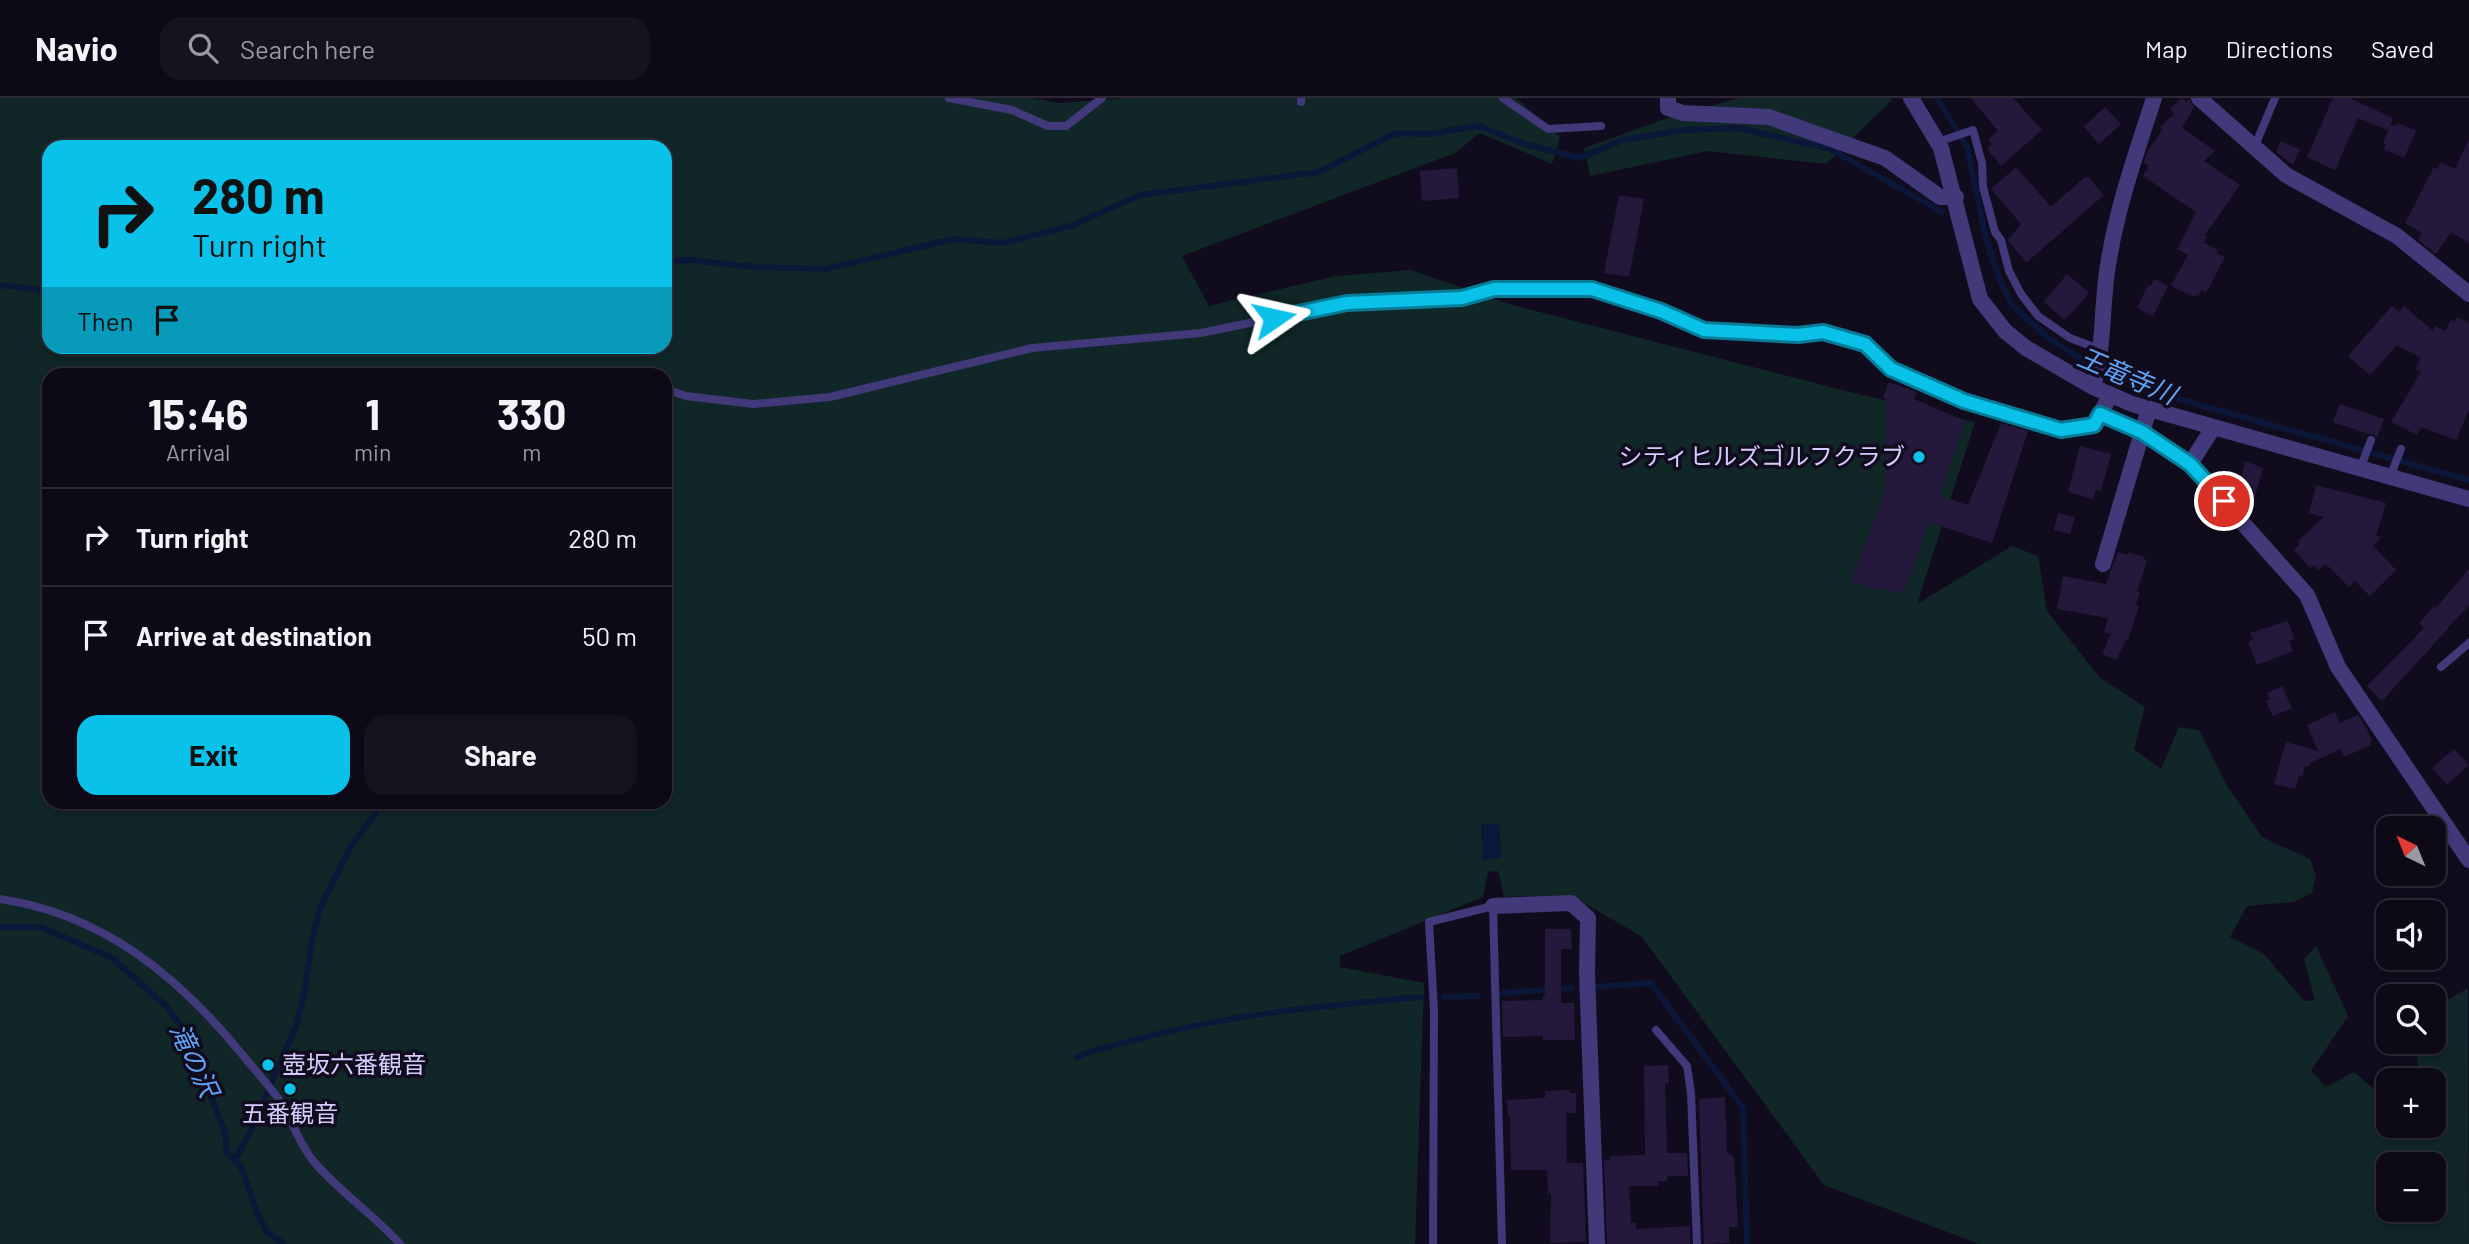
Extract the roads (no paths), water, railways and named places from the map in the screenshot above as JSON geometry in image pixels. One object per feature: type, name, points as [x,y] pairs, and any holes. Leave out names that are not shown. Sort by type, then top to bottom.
[{"type":"street","points":[[1668,98],[1668,108],[1683,113],[1769,117],[1815,132],[1885,158],[1940,197],[1956,197]]},
{"type":"street","points":[[1911,98],[1945,140],[1965,245],[1980,299],[2005,331],[2026,348],[2094,382],[2110,396],[2213,428],[2392,472],[2469,499]]},
{"type":"street","points":[[2094,382],[2108,260],[2124,193],[2154,98]]},
{"type":"street","points":[[2199,98],[2286,175],[2397,236],[2469,294]]},
{"type":"street","points":[[1494,289],[1592,289],[1661,311],[1704,330],[1798,335],[1823,332],[1865,344],[1891,369],[1964,401],[2061,430],[2094,425],[2110,396]]},
{"type":"street","points":[[2102,564],[2149,409]]},
{"type":"street","points":[[2213,428],[2190,464],[2307,595],[2338,667],[2469,860]]},
{"type":"street","points":[[1493,906],[1571,903],[1588,918],[1587,974],[1597,1244]]},
{"type":"lane","points":[[949,98],[1012,110],[1048,126],[1066,126],[1101,98]]},
{"type":"lane","points":[[1503,98],[1548,129],[1601,126]]},
{"type":"lane","points":[[2254,148],[2275,98]]},
{"type":"lane","points":[[1945,140],[1973,130],[1982,163],[1983,187],[1995,232],[2001,240],[2009,271],[2021,294],[2038,316],[2099,355]]},
{"type":"lane","points":[[672,391],[687,396],[754,404],[830,397],[1032,348],[1200,333],[1347,303],[1462,298],[1494,289]]},
{"type":"lane","points":[[2100,414],[2142,432],[2190,464]]},
{"type":"lane","points":[[2362,464],[2370,443]]},
{"type":"lane","points":[[2392,472],[2400,453]]},
{"type":"lane","points":[[2441,667],[2469,643]]},
{"type":"lane","points":[[0,899],[51,910],[93,926],[144,957],[182,989],[225,1033],[278,1099],[314,1162],[400,1244]]},
{"type":"lane","points":[[1433,1244],[1434,1010],[1429,922],[1493,906],[1502,1244]]},
{"type":"lane","points":[[1656,1030],[1688,1066],[1697,1244]]},
{"type":"water","points":[[1499,823],[1502,858],[1483,860],[1481,825]]},
{"type":"waterway","name":"王竜寺川","points":[[1937,98],[1967,147],[1986,239],[1999,278],[2012,305],[2048,338],[2081,359],[2157,393],[2469,480]]},
{"type":"waterway","points":[[672,261],[826,269],[953,239],[1003,243],[1071,226],[1140,195],[1319,172],[1396,133],[1429,134],[1479,126],[1522,143],[1579,158],[1623,140],[1683,130],[1739,128],[1830,149],[1942,212]]},
{"type":"waterway","points":[[0,285],[42,290]]},
{"type":"waterway","points":[[235,1160],[251,1130],[296,1026],[321,906],[350,848],[377,809]]},
{"type":"waterway","name":"滝の沢","points":[[0,927],[41,927],[112,958],[167,1007],[186,1033],[225,1132],[227,1152],[241,1167],[258,1215],[267,1232],[284,1244]]},
{"type":"waterway","points":[[1595,987],[1651,983],[1743,1108],[1747,1244]]},
{"type":"waterway","points":[[1502,993],[1571,988]]},
{"type":"waterway","points":[[1444,997],[1478,996]]},
{"type":"waterway","points":[[1077,1057],[1209,1023],[1279,1012],[1420,997]]},
{"type":"place","name":"シティヒルズゴルフクラブ","points":[[1919,457]]},
{"type":"place","name":"壺坂六番観音","points":[[268,1065]]},
{"type":"place","name":"五番観音","points":[[290,1089]]}]
